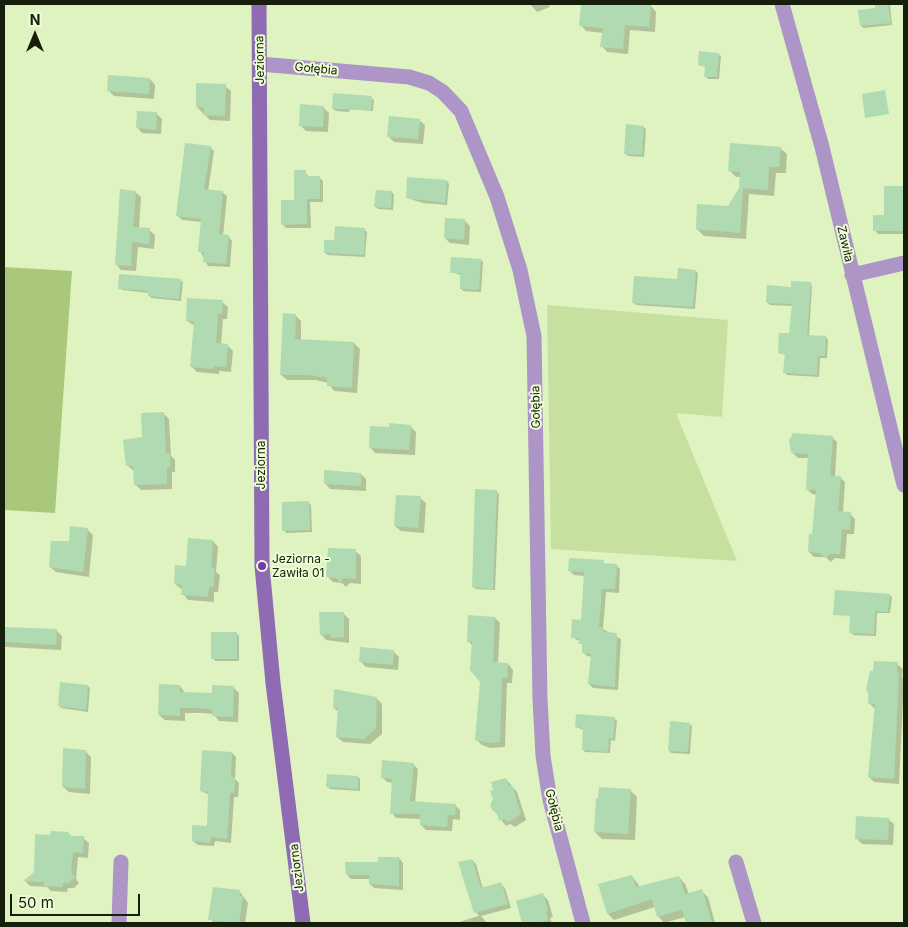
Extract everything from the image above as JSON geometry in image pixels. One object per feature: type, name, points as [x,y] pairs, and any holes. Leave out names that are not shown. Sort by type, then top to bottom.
[{"type":"street","name":"Jeziorna","points":[[259,4],[262,566],[273,683],[303,923]]},
{"type":"street","name":"Zawiła","points":[[782,4],[822,146],[904,485]]},
{"type":"street","name":"Gołębia","points":[[260,64],[409,77],[429,83],[444,92],[461,111],[497,197],[520,270],[534,336],[540,723],[550,800],[583,923]]},
{"type":"street","points":[[852,275],[904,263]]},
{"type":"street","points":[[119,923],[121,862]]},
{"type":"street","points":[[736,862],[754,923]]},
{"type":"green space","points":[[4,267],[72,271],[55,513],[4,510]]},
{"type":"green space","points":[[547,305],[728,320],[722,417],[676,413],[737,561],[551,549]]},
{"type":"building","points":[[581,4],[651,5],[649,27],[625,25],[623,49],[600,47],[603,28],[579,26]]},
{"type":"building","points":[[875,4],[888,4],[891,23],[860,26],[858,10],[875,8]]},
{"type":"building","points":[[699,51],[719,53],[717,77],[704,77],[705,66],[698,65]]},
{"type":"building","points":[[108,75],[150,78],[149,94],[107,91]]},
{"type":"building","points":[[196,83],[226,84],[225,116],[203,115],[204,108],[196,107]]},
{"type":"building","points":[[885,90],[889,114],[865,118],[862,94]]},
{"type":"building","points":[[333,93],[372,96],[371,110],[332,109]]},
{"type":"building","points":[[300,104],[324,106],[323,127],[299,126]]},
{"type":"building","points":[[137,111],[157,112],[156,130],[136,128]]},
{"type":"building","points":[[389,116],[420,119],[418,139],[387,137]]},
{"type":"building","points":[[626,124],[644,126],[642,155],[624,154]]},
{"type":"building","points":[[185,143],[211,146],[204,189],[223,191],[219,234],[229,235],[226,264],[203,262],[204,252],[198,252],[201,219],[176,216]]},
{"type":"building","points":[[730,143],[781,147],[779,167],[769,167],[768,190],[743,188],[740,233],[696,229],[697,204],[728,206],[739,188],[740,172],[728,171]]},
{"type":"building","points":[[294,170],[306,170],[306,176],[320,176],[320,199],[307,199],[307,224],[281,225],[281,200],[294,200]]},
{"type":"building","points":[[407,177],[447,180],[445,203],[406,198]]},
{"type":"building","points":[[884,186],[904,186],[904,231],[873,231],[873,215],[884,215]]},
{"type":"building","points":[[120,189],[136,191],[133,227],[150,228],[149,244],[132,242],[131,266],[115,265]]},
{"type":"building","points":[[376,190],[392,191],[391,208],[374,207]]},
{"type":"building","points":[[445,218],[465,219],[464,240],[444,238]]},
{"type":"building","points":[[335,226],[365,228],[364,255],[324,253],[324,240],[334,240]]},
{"type":"building","points":[[451,257],[481,259],[479,290],[460,289],[460,273],[450,273]]},
{"type":"building","points":[[678,268],[696,270],[693,307],[632,303],[634,276],[677,279]]},
{"type":"building","points":[[119,274],[181,279],[179,299],[148,296],[148,291],[118,289]]},
{"type":"building","points":[[791,281],[811,282],[807,335],[826,336],[825,356],[818,356],[817,375],[783,373],[785,354],[778,353],[779,333],[789,333],[792,304],[766,303],[767,285],[791,287]]},
{"type":"building","points":[[187,298],[223,300],[222,314],[218,314],[216,343],[228,344],[226,367],[214,366],[214,369],[190,367],[194,322],[186,321]]},
{"type":"building","points":[[283,313],[296,314],[295,339],[354,342],[352,388],[327,386],[327,378],[309,375],[280,375]]},
{"type":"building","points":[[164,412],[166,453],[170,453],[170,467],[167,467],[167,484],[134,485],[133,466],[126,466],[123,440],[142,437],[141,413]]},
{"type":"building","points":[[389,423],[411,425],[409,450],[369,448],[370,426],[389,427]]},
{"type":"building","points":[[793,433],[833,436],[830,476],[841,476],[838,511],[851,512],[850,530],[842,529],[840,554],[830,554],[825,558],[821,553],[808,552],[809,534],[812,534],[816,490],[806,490],[808,454],[791,453],[789,440]]},
{"type":"building","points":[[324,470],[361,473],[361,486],[324,484]]},
{"type":"building","points":[[475,489],[497,490],[493,589],[472,587]]},
{"type":"building","points":[[396,495],[421,496],[418,528],[394,526]]},
{"type":"building","points":[[309,501],[310,530],[282,531],[282,502]]},
{"type":"building","points":[[70,526],[88,528],[83,572],[49,567],[51,541],[69,541]]},
{"type":"building","points":[[188,538],[213,540],[211,568],[215,568],[213,587],[209,587],[208,597],[181,595],[182,585],[174,584],[175,565],[186,566]]},
{"type":"building","points":[[328,548],[356,549],[356,579],[344,578],[340,582],[336,578],[326,577]]},
{"type":"building","points":[[569,558],[604,560],[603,563],[617,564],[615,589],[602,589],[599,627],[604,628],[604,632],[617,633],[615,687],[588,684],[591,654],[582,653],[582,644],[579,644],[579,638],[571,638],[572,619],[581,620],[584,572],[568,571]]},
{"type":"building","points":[[835,590],[890,594],[888,612],[875,611],[874,634],[849,633],[850,616],[833,615]]},
{"type":"building","points":[[319,612],[344,612],[344,637],[331,638],[331,634],[320,635]]},
{"type":"building","points":[[468,615],[495,617],[493,662],[508,663],[507,678],[502,678],[500,742],[490,743],[475,740],[480,682],[470,670],[472,642],[467,642]]},
{"type":"building","points":[[4,627],[57,629],[56,645],[4,642]]},
{"type":"building","points":[[211,632],[237,632],[237,659],[211,659]]},
{"type":"building","points":[[360,647],[394,650],[393,665],[359,662]]},
{"type":"building","points":[[874,661],[898,662],[894,779],[868,777],[875,704],[868,704],[869,694],[866,690],[870,671],[873,671]]},
{"type":"building","points":[[60,682],[88,685],[86,710],[58,706]]},
{"type":"building","points":[[159,684],[180,685],[180,692],[212,693],[212,685],[234,686],[233,717],[212,716],[212,709],[196,708],[180,708],[180,716],[158,715]]},
{"type":"building","points":[[334,689],[377,697],[376,728],[364,739],[336,737],[338,708],[333,708]]},
{"type":"building","points":[[576,714],[615,717],[613,739],[609,738],[608,752],[582,750],[583,728],[575,727]]},
{"type":"building","points":[[670,721],[690,723],[688,752],[668,751]]},
{"type":"building","points":[[63,748],[86,750],[85,789],[62,787]]},
{"type":"building","points":[[202,750],[232,752],[231,777],[235,778],[234,793],[230,793],[227,839],[211,837],[210,843],[192,841],[192,825],[207,826],[208,792],[200,791]]},
{"type":"building","points":[[382,760],[414,763],[410,801],[456,804],[455,815],[448,815],[447,827],[420,825],[420,814],[390,814],[392,779],[381,778]]},
{"type":"building","points":[[327,774],[358,776],[358,789],[326,787]]},
{"type":"building","points":[[506,778],[509,786],[512,785],[521,814],[509,822],[503,819],[499,821],[497,813],[492,810],[490,805],[493,799],[490,791],[493,790],[491,782]]},
{"type":"building","points":[[599,787],[631,789],[628,834],[594,832],[596,798],[598,798]]},
{"type":"building","points":[[856,816],[889,818],[888,840],[855,839]]},
{"type":"building","points":[[51,831],[69,832],[69,836],[84,836],[83,853],[73,852],[71,873],[75,877],[68,883],[63,883],[62,887],[44,886],[44,882],[23,881],[34,872],[35,834],[50,835]]},
{"type":"building","points":[[378,857],[399,857],[399,886],[369,884],[369,875],[346,875],[345,862],[378,862]]},
{"type":"building","points":[[472,859],[481,888],[501,882],[508,904],[474,913],[458,862]]},
{"type":"building","points":[[632,875],[636,887],[679,876],[685,894],[702,889],[712,923],[686,923],[682,910],[657,917],[652,899],[607,914],[598,884]]},
{"type":"building","points":[[213,887],[240,890],[240,896],[243,896],[239,923],[208,920]]},
{"type":"building","points":[[543,893],[548,911],[546,912],[548,920],[539,923],[522,923],[516,901]]},
{"type":"place","name":"Jeziorna - Zawiła 01","points":[[262,566]]}]
